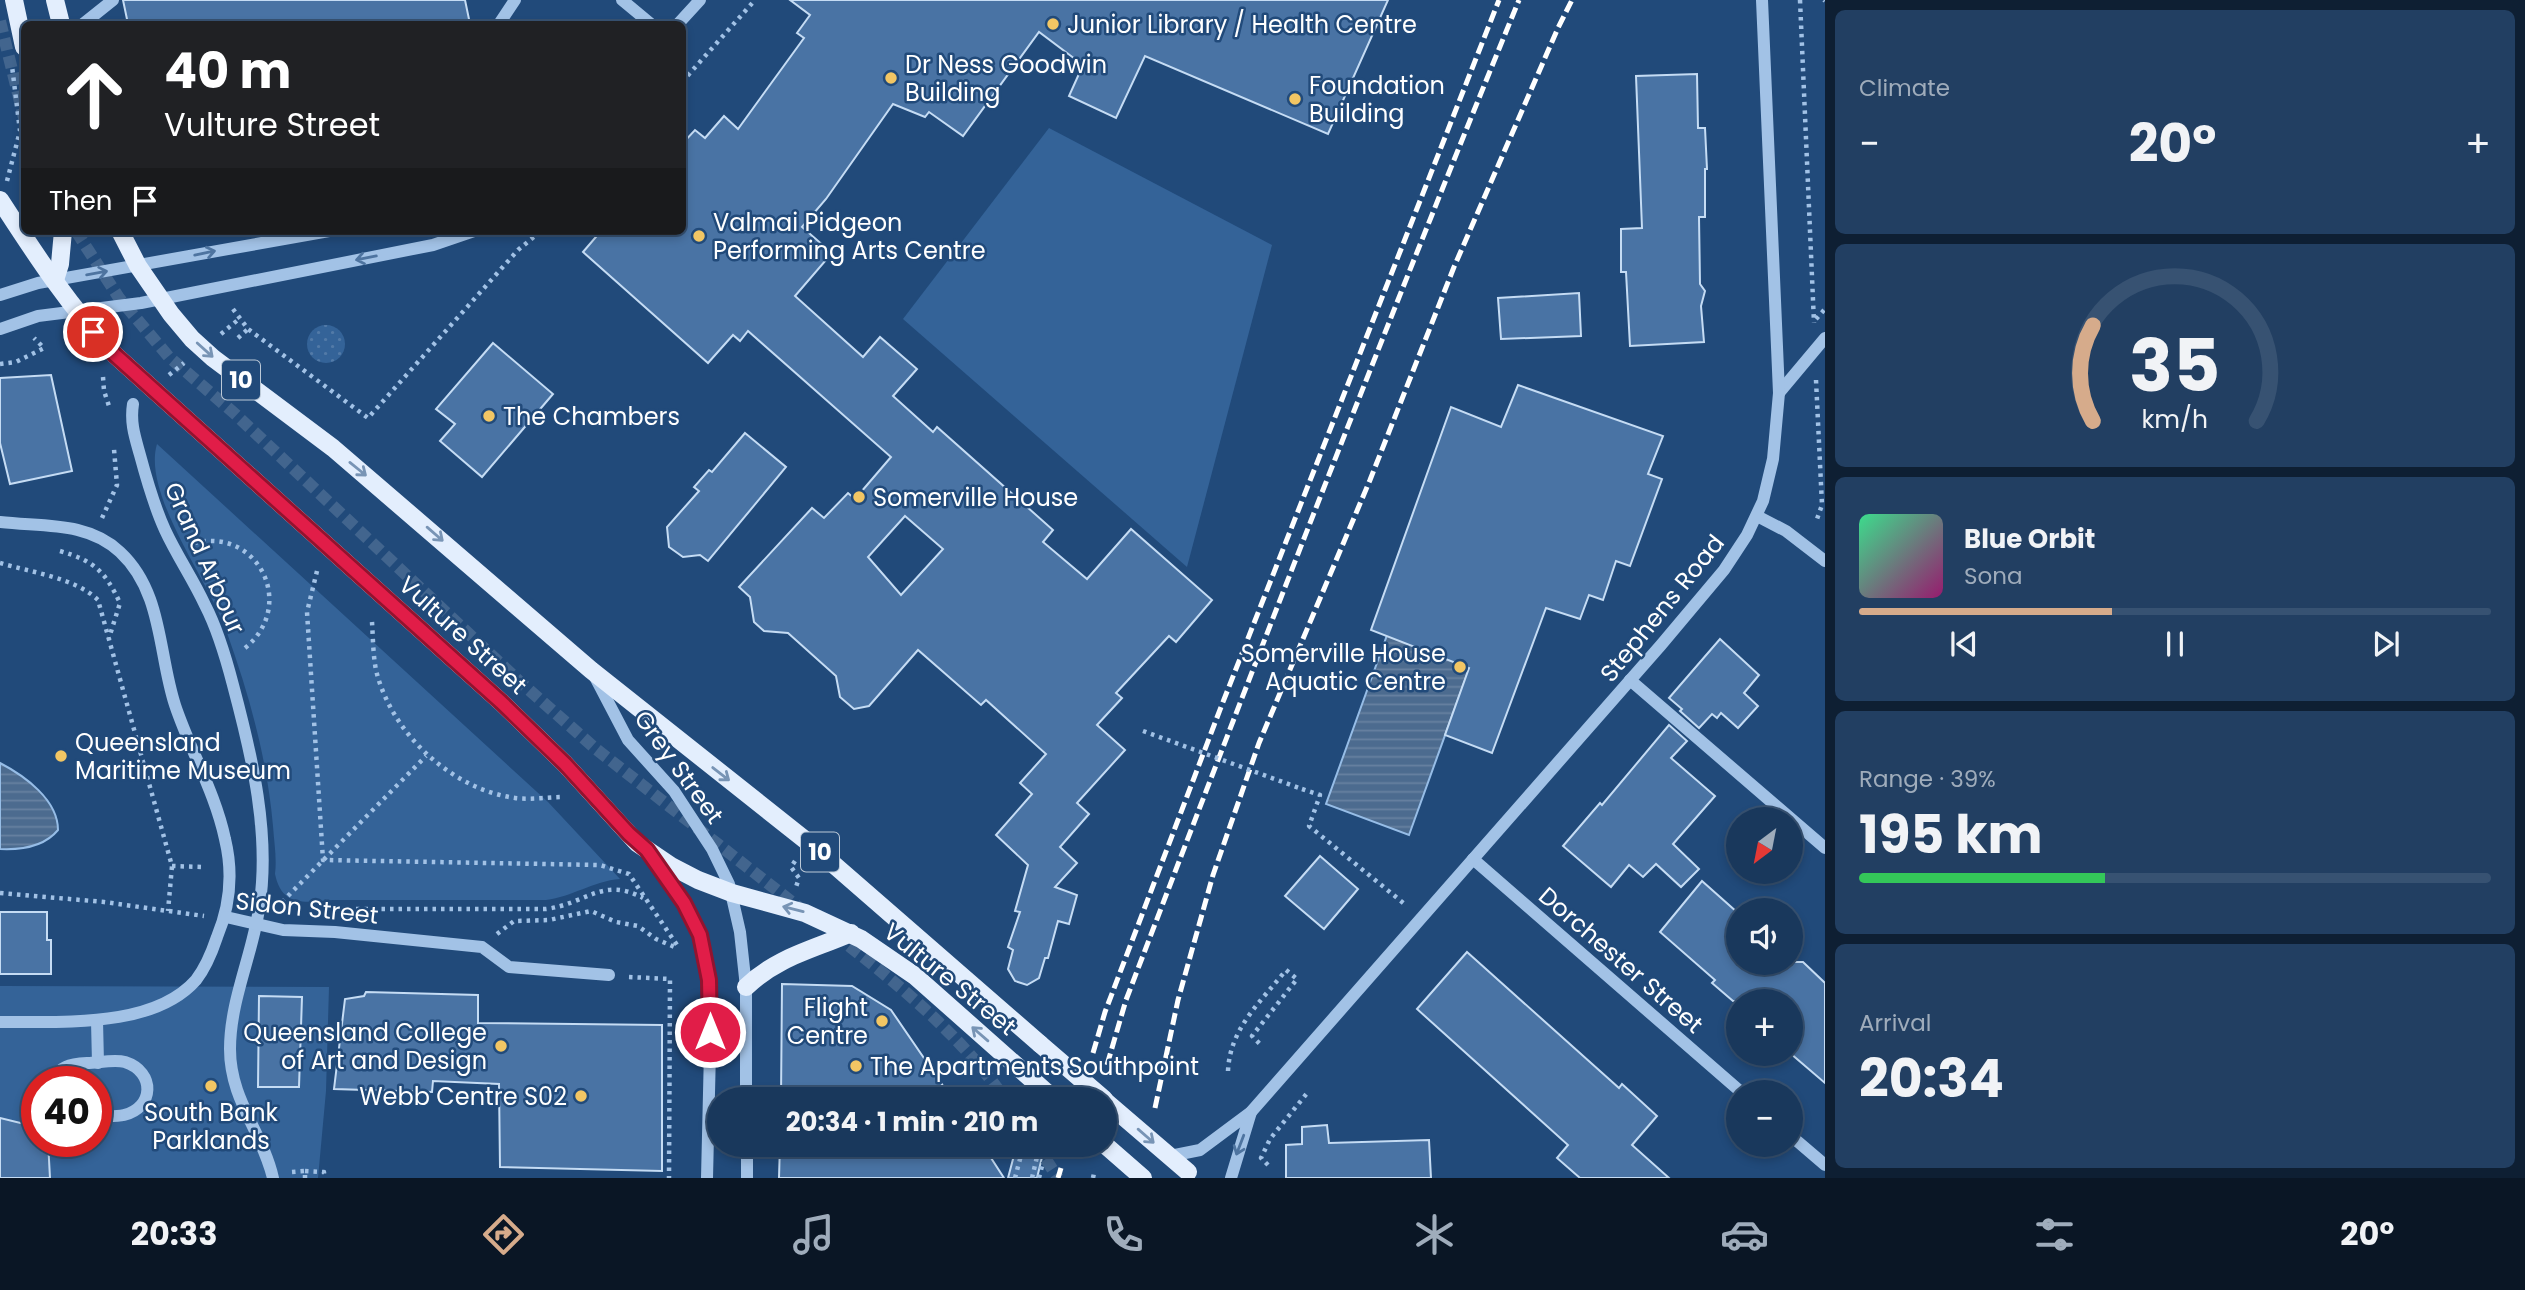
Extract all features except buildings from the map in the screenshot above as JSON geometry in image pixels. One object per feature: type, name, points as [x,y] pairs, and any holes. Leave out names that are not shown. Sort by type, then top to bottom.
[{"type":"main road","points":[[15,0],[21,31]]},
{"type":"main road","points":[[55,0],[60,21]]},
{"type":"main road","name":"Vulture Street","points":[[0,200],[21,231]]},
{"type":"main road","name":"Vulture Street","points":[[24,235],[77,310],[115,355],[501,702],[647,850],[680,871],[732,893],[805,913],[872,946],[915,976],[1041,1087]]},
{"type":"main road","points":[[55,280],[63,235]]},
{"type":"main road","name":"10","points":[[122,235],[160,299]]},
{"type":"main road","name":"Vulture Street","points":[[160,299],[182,328],[213,358],[303,425],[383,490],[592,670],[809,843],[1090,1087]]},
{"type":"main road","points":[[746,987],[773,964],[850,933]]},
{"type":"main road","name":"Vulture Street","points":[[1117,1110],[1192,1175]]},
{"type":"main road","points":[[1117,1155],[1143,1178]]},
{"type":"street","points":[[87,21],[113,0]]},
{"type":"street","points":[[501,21],[515,0]]},
{"type":"street","points":[[622,0],[647,21]]},
{"type":"street","points":[[681,21],[700,0]]},
{"type":"street","name":"Stephens Road","points":[[1170,1156],[1191,1153],[1211,1143],[1251,1112],[1724,570],[1757,516],[1773,459],[1779,393],[1762,0]]},
{"type":"street","points":[[0,295],[55,280],[307,235]]},
{"type":"street","points":[[0,329],[38,316],[160,299],[433,245],[462,235]]},
{"type":"street","points":[[1779,393],[1825,338]]},
{"type":"street","name":"Grand Arbour","points":[[133,404],[130,420],[159,516],[217,631],[249,750],[259,811],[263,878],[256,925],[232,1017],[230,1049],[233,1081],[240,1103],[254,1128],[273,1178]]},
{"type":"street","points":[[1757,516],[1792,535],[1825,561]]},
{"type":"street","points":[[0,522],[73,528],[93,534],[113,546],[130,562],[149,595],[174,702],[225,838],[229,868],[226,917]]},
{"type":"street","name":"Grey Street","points":[[592,670],[628,740],[674,791],[703,834],[732,893],[740,932],[746,987],[746,1087]]},
{"type":"street","points":[[1630,680],[1825,848]]},
{"type":"street","points":[[647,850],[690,913],[707,960],[711,1008],[707,1178]]},
{"type":"street","name":"Dorchester Street","points":[[1474,859],[1727,1080]]},
{"type":"street","name":"Sidon Street","points":[[0,1022],[97,1021],[165,1005],[197,978],[208,962],[226,917],[283,930],[335,932],[482,947],[509,967],[609,975]]},
{"type":"street","points":[[97,1021],[98,1063]]},
{"type":"street","points":[[67,1066],[123,1061],[138,1068],[146,1078],[148,1091],[141,1105],[125,1115],[112,1115]]},
{"type":"street","name":"Stephens Road","points":[[1231,1178],[1251,1112]]},
{"type":"street","points":[[1803,1146],[1825,1165]]},
{"type":"street","points":[[747,1157],[747,1178]]},
{"type":"path","points":[[686,78],[755,0]]},
{"type":"path","points":[[1800,0],[1822,505],[1817,519]]},
{"type":"path","points":[[9,175],[20,131],[14,77]]},
{"type":"path","points":[[233,309],[248,329],[368,418],[518,250],[536,235]]},
{"type":"path","points":[[231,326],[239,319]]},
{"type":"path","points":[[239,338],[248,329]]},
{"type":"path","points":[[0,363],[16,362],[44,348]]},
{"type":"path","points":[[103,377],[110,412]]},
{"type":"path","points":[[93,534],[117,485],[113,438]]},
{"type":"path","points":[[175,549],[212,540],[224,542],[254,560],[268,581],[271,602],[265,622],[254,640],[240,652],[225,659]]},
{"type":"path","points":[[58,550],[80,557],[102,571],[110,581],[120,603],[108,639]]},
{"type":"path","points":[[0,563],[89,591],[98,600],[172,866],[168,911]]},
{"type":"path","points":[[317,571],[307,612],[323,860]]},
{"type":"path","points":[[372,622],[376,671],[395,717],[426,756],[467,783],[515,798],[565,797]]},
{"type":"path","points":[[1143,731],[1320,795],[1309,826],[1421,917]]},
{"type":"path","points":[[287,896],[426,756]]},
{"type":"path","points":[[323,860],[600,865],[628,874],[678,948],[656,939],[638,926],[616,922],[591,911],[549,920],[514,920],[482,947]]},
{"type":"path","points":[[172,866],[203,867]]},
{"type":"path","points":[[333,909],[546,909],[573,904],[601,891],[619,888],[643,899]]},
{"type":"path","points":[[0,894],[153,908],[189,916],[226,917]]},
{"type":"path","points":[[1227,1071],[1232,1042],[1240,1028],[1286,970],[1297,979],[1252,1036],[1260,1044]]},
{"type":"path","points":[[609,975],[670,979],[669,1178]]},
{"type":"path","points":[[1228,1057],[1236,1061]]},
{"type":"path","points":[[1268,1165],[1261,1158],[1266,1146],[1308,1092]]},
{"type":"path","points":[[1015,1178],[1021,1157]]},
{"type":"path","points":[[1032,1178],[1037,1157]]},
{"type":"path","points":[[1039,1178],[1043,1162]]},
{"type":"path","points":[[305,1171],[324,1172],[324,1178]]},
{"type":"shaded area","points":[[1049,128],[1272,245],[1187,567],[903,319]]},
{"type":"shaded area","points":[[326,325],[340,330],[345,344],[340,358],[326,363],[312,358],[307,344],[312,330]]},
{"type":"shaded area","points":[[157,444],[548,802],[620,879],[546,900],[305,902],[289,898],[283,893],[275,874],[270,801],[262,751],[249,702],[218,610],[168,512],[159,487],[155,464]]},
{"type":"shaded area","points":[[1395,613],[1478,644],[1409,835],[1326,804]]},
{"type":"shaded area","points":[[0,763],[38,790],[57,819],[58,830],[39,844],[0,849]]},
{"type":"shaded area","name":"South Bank Parklands","points":[[0,986],[329,987],[326,1091],[318,1178],[0,1178]]},
{"type":"tunnel","points":[[0,21],[21,106]]},
{"type":"tunnel","points":[[79,235],[119,298],[169,357],[234,413],[519,681],[596,749],[801,909]]},
{"type":"tunnel","points":[[835,935],[948,1031],[996,1087]]},
{"type":"tunnel","points":[[1044,1157],[1058,1178]]},
{"type":"railway","points":[[1093,1053],[1105,1012],[1221,707],[1499,0]]},
{"type":"railway","points":[[1107,1065],[1126,1000],[1222,749],[1519,0]]},
{"type":"railway","points":[[1155,1108],[1178,1000],[1213,875],[1259,743],[1370,480],[1454,267],[1572,0]]},
{"type":"railway","points":[[1058,1178],[1061,1168]]},
{"type":"place","name":"Junior Library / Health Centre","points":[[1053,24]]},
{"type":"place","name":"Dr Ness Goodwin Building","points":[[891,78]]},
{"type":"place","name":"Foundation Building","points":[[1295,99]]},
{"type":"place","name":"Valmai Pidgeon Performing Arts Centre","points":[[699,236]]},
{"type":"place","name":"The Chambers","points":[[489,416]]},
{"type":"place","name":"Somerville House","points":[[859,497]]},
{"type":"place","name":"Somerville House Aquatic Centre","points":[[1460,667]]},
{"type":"place","name":"Queensland Maritime Museum","points":[[61,756]]},
{"type":"place","name":"Flight Centre","points":[[882,1021]]},
{"type":"place","name":"Queensland College of Art and Design","points":[[501,1046]]},
{"type":"place","name":"The Apartments Southpoint","points":[[856,1066]]},
{"type":"place","name":"South Bank Parklands","points":[[211,1086]]},
{"type":"place","name":"Webb Centre S02","points":[[581,1096]]},
{"type":"route","points":[[93,332],[115,355],[501,702],[565,764],[637,843],[647,850],[684,903],[700,935],[707,960],[710,1032]]}]
